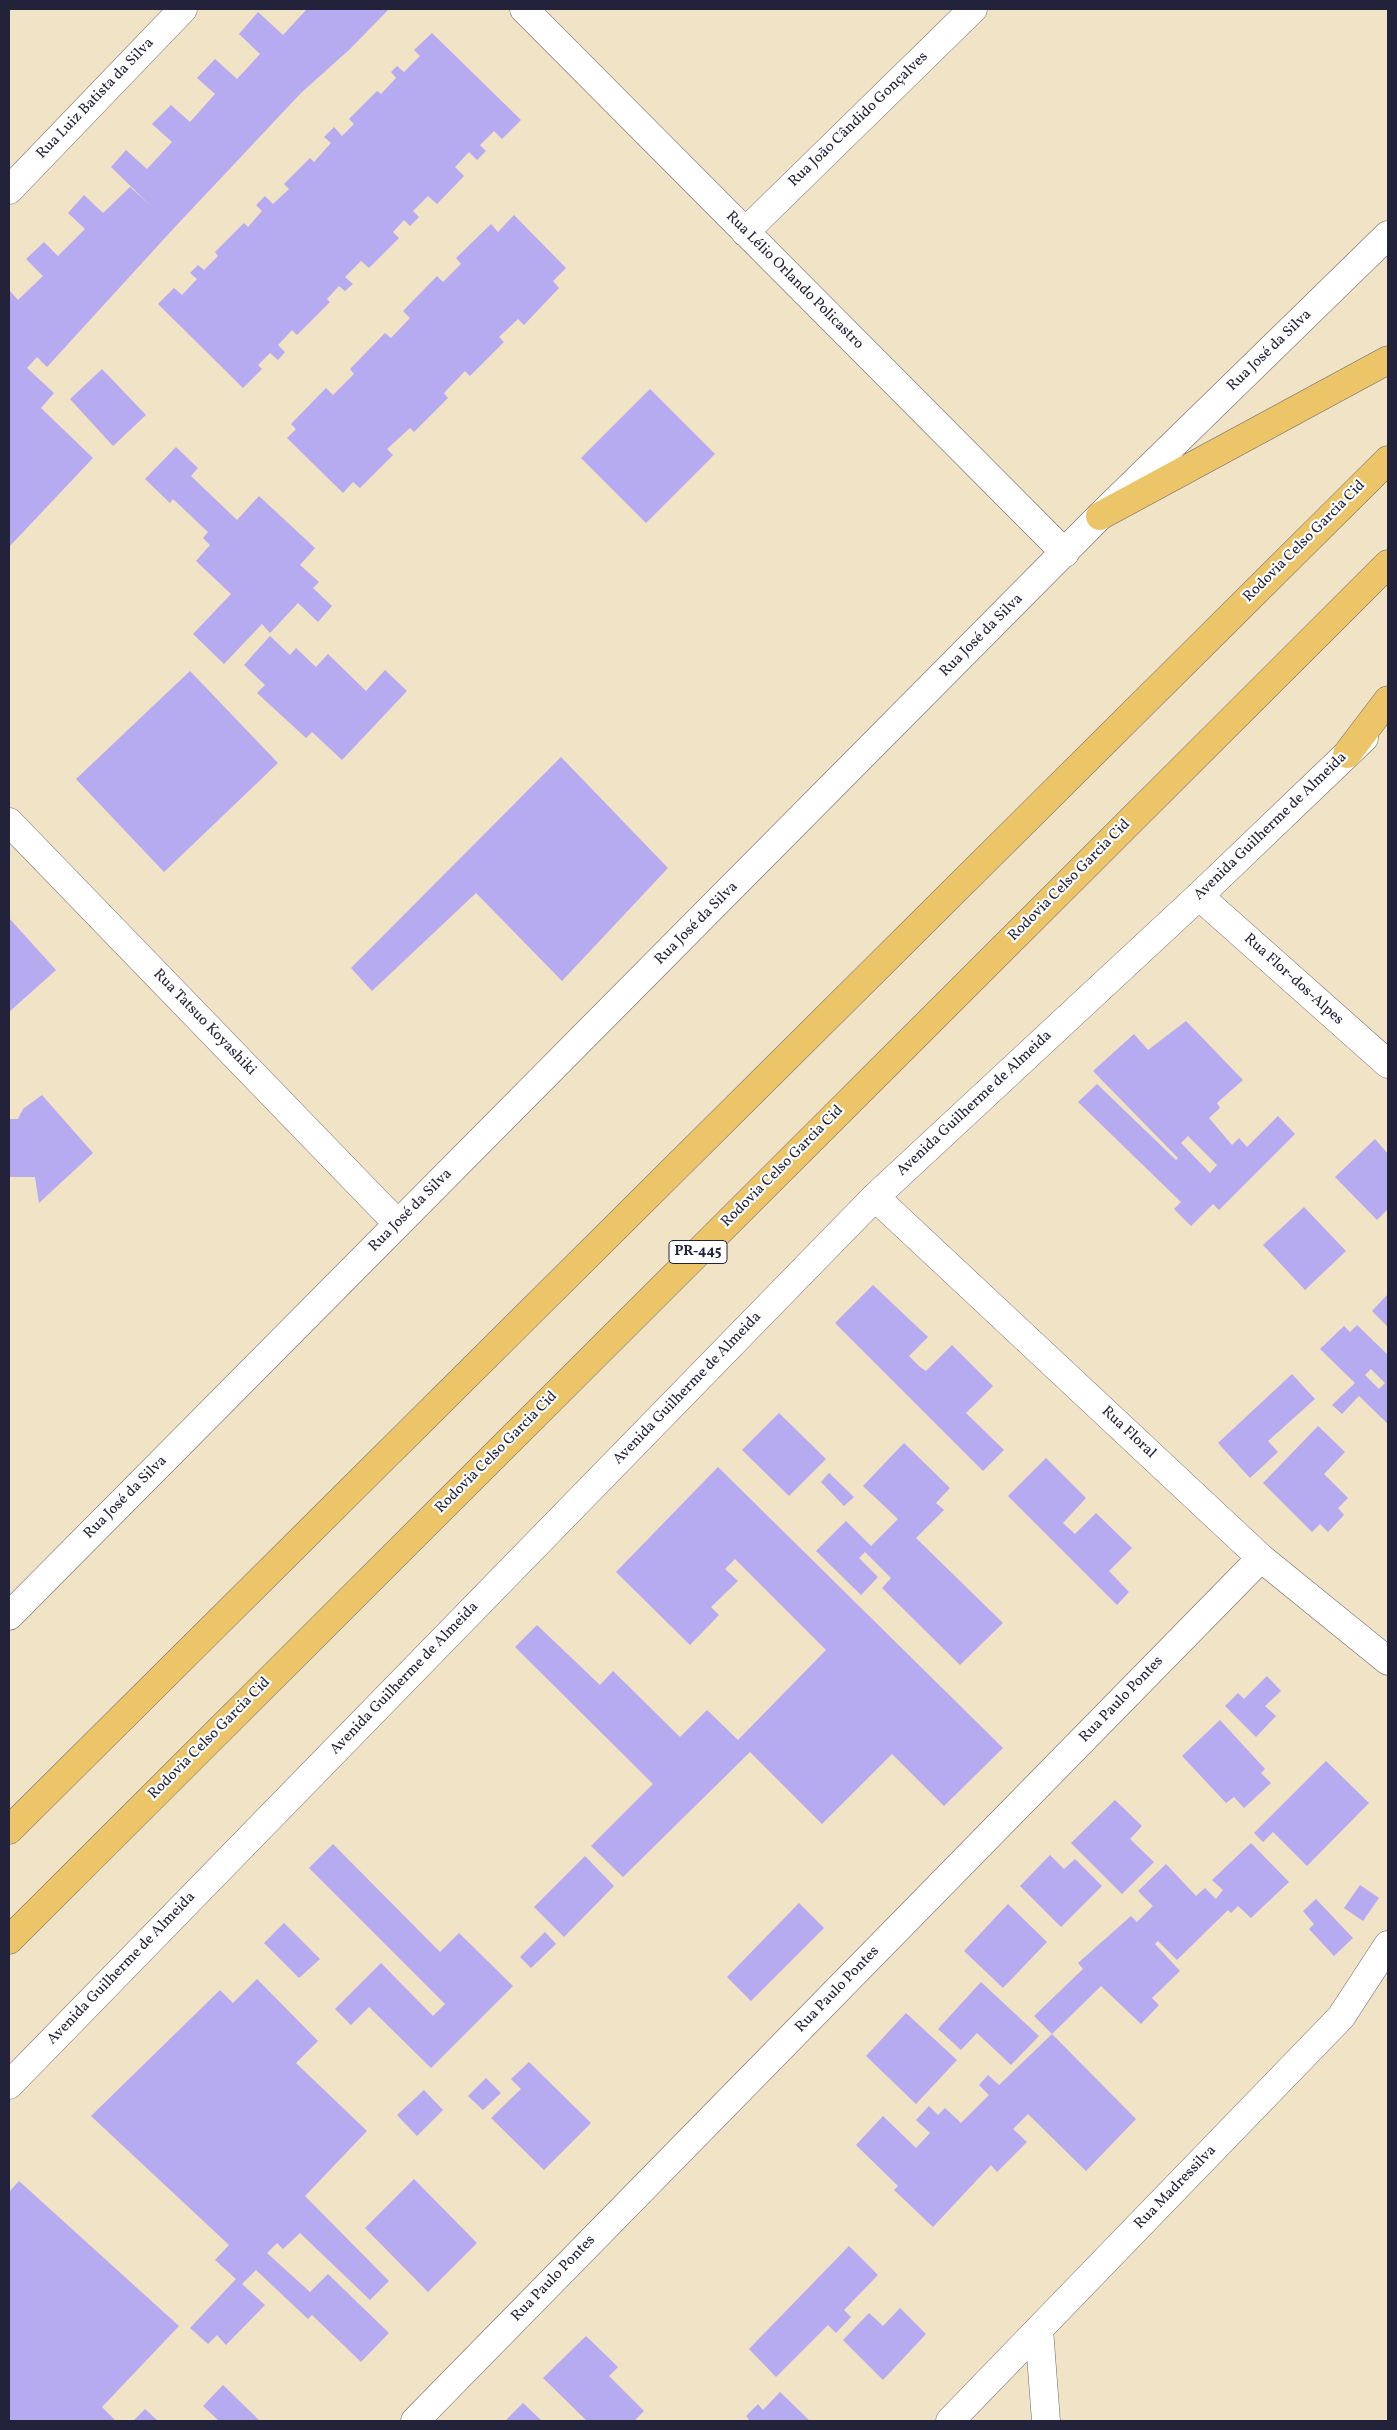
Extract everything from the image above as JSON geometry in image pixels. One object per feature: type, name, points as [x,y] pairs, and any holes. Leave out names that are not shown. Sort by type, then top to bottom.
[{"type":"highway","points":[[1100,516],[1388,360]]},
{"type":"highway","name":"Rodovia Celso Garcia Cid","points":[[9,1830],[1388,460]]},
{"type":"highway","name":"Rodovia Celso Garcia Cid","points":[[9,1940],[1388,564]]},
{"type":"highway","points":[[1347,754],[1388,700]]},
{"type":"street","name":"Rua Luiz Batista da Silva","points":[[9,190],[183,9]]},
{"type":"street","name":"Rua Lélio Orlando Policastro","points":[[524,9],[1065,553]]},
{"type":"street","name":"Rua João Cândido Gonçalves","points":[[745,232],[973,9]]},
{"type":"street","name":"Rua José da Silva","points":[[9,1616],[1100,516],[1388,234]]},
{"type":"street","name":"Avenida Guilherme de Almeida","points":[[9,2085],[875,1197],[1199,896],[1388,715]]},
{"type":"street","name":"Rua Tatsuo Koyashiki","points":[[9,822],[398,1224]]},
{"type":"street","name":"Rua Flor-dos-Alpes","points":[[1199,896],[1388,1064]]},
{"type":"street","name":"Rua Floral","points":[[875,1197],[1261,1558],[1388,1661]]},
{"type":"street","name":"Rua Paulo Pontes","points":[[415,2421],[1261,1558]]},
{"type":"street","name":"Rua Madressilva","points":[[950,2421],[1341,2018],[1388,1945]]},
{"type":"street","points":[[1039,2329],[1046,2421]]},
{"type":"building","points":[[307,9],[389,9],[350,49],[301,93],[47,367],[37,357],[27,368],[54,393],[41,408],[93,458],[9,547],[9,290],[18,300],[43,276],[26,259],[44,242],[58,256],[85,229],[68,213],[84,195],[103,213],[130,187],[151,206],[111,167],[126,150],[147,169],[172,142],[152,124],[171,105],[190,122],[215,94],[197,78],[215,59],[237,79],[260,54],[239,34],[258,12],[283,35]]},
{"type":"building","points":[[432,33],[521,120],[502,139],[494,131],[480,145],[486,151],[477,160],[469,152],[455,167],[464,176],[437,204],[428,196],[413,211],[419,217],[410,226],[404,220],[393,232],[399,238],[369,268],[361,261],[345,277],[353,284],[345,291],[339,286],[327,299],[330,302],[297,335],[292,330],[278,345],[285,352],[278,360],[270,353],[258,365],[262,369],[243,388],[158,304],[174,288],[182,295],[197,279],[190,273],[198,265],[204,270],[218,256],[215,252],[244,223],[248,227],[262,211],[256,205],[265,196],[273,204],[289,189],[284,184],[310,158],[314,162],[331,143],[324,137],[334,127],[342,136],[354,124],[349,119],[377,91],[381,94],[396,78],[391,72],[397,66],[404,72],[420,56],[414,50]]},
{"type":"building","points":[[514,215],[566,268],[553,281],[559,288],[524,325],[518,319],[499,337],[504,342],[470,376],[465,371],[444,393],[448,398],[414,432],[410,428],[387,449],[393,455],[360,488],[353,482],[343,493],[287,438],[296,429],[291,424],[326,388],[333,395],[354,374],[350,369],[385,333],[391,338],[410,318],[403,311],[437,276],[443,282],[461,264],[456,258],[491,224],[498,232]]},
{"type":"building","points":[[102,369],[146,415],[113,446],[70,399]]},
{"type":"building","points":[[650,389],[715,454],[646,523],[581,458]]},
{"type":"building","points":[[176,447],[198,468],[191,476],[237,520],[259,496],[315,548],[300,565],[319,582],[313,588],[332,606],[318,622],[298,603],[270,633],[262,624],[224,664],[193,634],[231,594],[196,561],[210,545],[203,538],[208,532],[173,499],[170,503],[145,479]]},
{"type":"building","points":[[270,636],[290,655],[296,648],[316,667],[328,654],[366,691],[385,670],[407,691],[342,760],[312,732],[306,738],[257,693],[265,685],[244,665]]},
{"type":"building","points":[[190,671],[278,763],[164,872],[76,779]]},
{"type":"building","points":[[561,757],[668,868],[562,981],[476,893],[372,991],[351,968]]},
{"type":"building","points":[[9,918],[56,970],[9,1012]]},
{"type":"building","points":[[1186,1021],[1243,1080],[1217,1103],[1220,1108],[1209,1118],[1232,1145],[1239,1138],[1247,1147],[1278,1116],[1295,1134],[1219,1210],[1213,1204],[1191,1226],[1174,1209],[1181,1202],[1078,1102],[1097,1084],[1176,1160],[1178,1158],[1093,1071],[1134,1034],[1148,1050]],"holes":[[[1188,1136],[1217,1165],[1210,1173],[1181,1143]]]},
{"type":"building","points":[[42,1095],[93,1153],[39,1203],[35,1177],[9,1177],[9,1119],[18,1119],[23,1109]]},
{"type":"building","points":[[1375,1139],[1388,1154],[1388,1209],[1377,1220],[1335,1177]]},
{"type":"building","points":[[1304,1207],[1346,1251],[1305,1290],[1263,1245]]},
{"type":"building","points":[[873,1285],[928,1337],[909,1356],[920,1367],[926,1371],[952,1345],[993,1386],[966,1413],[1004,1450],[983,1471],[835,1323]]},
{"type":"building","points":[[1388,1294],[1388,1327],[1372,1311]]},
{"type":"building","points":[[1357,1325],[1388,1355],[1388,1424],[1359,1396],[1342,1414],[1332,1405],[1355,1383],[1320,1349],[1344,1326],[1350,1332]],"holes":[[[1371,1369],[1385,1383],[1379,1389],[1365,1375]]]},
{"type":"building","points":[[1292,1374],[1315,1399],[1268,1441],[1278,1452],[1250,1478],[1218,1443]]},
{"type":"building","points":[[779,1413],[826,1459],[789,1496],[742,1450]]},
{"type":"building","points":[[1318,1426],[1345,1452],[1324,1474],[1348,1498],[1338,1508],[1344,1515],[1328,1532],[1320,1524],[1312,1532],[1263,1483]]},
{"type":"building","points":[[904,1443],[950,1488],[936,1503],[944,1510],[916,1538],[1003,1623],[960,1665],[882,1588],[891,1578],[865,1552],[859,1558],[878,1577],[861,1595],[816,1551],[846,1521],[871,1546],[898,1519],[863,1486]]},
{"type":"building","points":[[1046,1458],[1086,1498],[1063,1523],[1075,1534],[1096,1513],[1132,1548],[1109,1571],[1129,1592],[1117,1605],[1008,1496]]},
{"type":"building","points":[[718,1467],[1003,1748],[944,1806],[892,1754],[822,1824],[750,1752],[623,1877],[591,1846],[653,1784],[515,1647],[537,1625],[600,1685],[613,1671],[680,1737],[707,1710],[738,1740],[826,1650],[735,1559],[725,1569],[738,1581],[711,1607],[719,1615],[690,1645],[616,1572]]},
{"type":"building","points":[[829,1473],[854,1497],[844,1506],[821,1482]]},
{"type":"building","points":[[1267,1676],[1281,1691],[1265,1706],[1276,1716],[1256,1737],[1225,1706],[1238,1693],[1244,1699]]},
{"type":"building","points":[[1220,1720],[1265,1769],[1261,1773],[1271,1783],[1244,1808],[1234,1797],[1226,1803],[1182,1756]]},
{"type":"building","points":[[1326,1761],[1369,1803],[1307,1866],[1273,1832],[1263,1842],[1254,1833]]},
{"type":"building","points":[[1115,1800],[1142,1826],[1130,1839],[1154,1862],[1122,1894],[1071,1843]]},
{"type":"building","points":[[1251,1843],[1289,1882],[1251,1918],[1238,1906],[1231,1913],[1228,1910],[1177,1960],[1158,1941],[1155,1944],[1180,1971],[1152,1998],[1159,2005],[1141,2024],[1101,1986],[1052,2034],[1034,2016],[1083,1969],[1078,1963],[1131,1916],[1137,1922],[1153,1906],[1138,1891],[1166,1864],[1196,1896],[1205,1888],[1216,1899],[1223,1890],[1212,1880]]},
{"type":"building","points":[[333,1844],[440,1952],[459,1933],[513,1986],[431,2068],[369,2007],[351,2025],[335,2009],[381,1963],[433,2016],[445,2004],[309,1868]]},
{"type":"building","points":[[1050,1855],[1064,1869],[1075,1859],[1102,1886],[1061,1927],[1020,1886]]},
{"type":"building","points":[[585,1856],[614,1886],[564,1937],[534,1907]]},
{"type":"building","points":[[1360,1885],[1379,1898],[1363,1921],[1344,1908]]},
{"type":"building","points":[[1316,1899],[1353,1938],[1334,1956],[1309,1929],[1314,1924],[1303,1911]]},
{"type":"building","points":[[799,1903],[824,1928],[751,2001],[727,1977]]},
{"type":"building","points":[[1008,1904],[1047,1942],[1003,1988],[964,1951]]},
{"type":"building","points":[[284,1923],[320,1959],[299,1978],[264,1943]]},
{"type":"building","points":[[545,1932],[556,1944],[531,1968],[520,1957]]},
{"type":"building","points":[[257,1979],[318,2041],[296,2063],[367,2131],[305,2196],[389,2281],[370,2300],[300,2233],[283,2249],[277,2243],[267,2253],[310,2292],[328,2274],[389,2333],[361,2362],[312,2315],[308,2319],[256,2270],[242,2284],[265,2305],[226,2345],[217,2335],[208,2344],[190,2328],[236,2279],[215,2260],[229,2245],[91,2116],[220,1990],[233,2003]]},
{"type":"building","points":[[981,1982],[1039,2036],[1011,2065],[977,2033],[961,2050],[938,2029]]},
{"type":"building","points":[[906,2013],[957,2060],[916,2104],[866,2056]]},
{"type":"building","points":[[1052,2034],[1136,2119],[1086,2171],[1028,2114],[1013,2129],[1027,2142],[997,2172],[991,2165],[933,2227],[894,2190],[898,2186],[856,2145],[883,2116],[916,2148],[930,2133],[916,2120],[929,2106],[938,2115],[945,2108],[961,2123],[989,2095],[979,2085],[988,2075],[999,2085]]},
{"type":"building","points":[[529,2062],[591,2123],[544,2170],[491,2118],[521,2089],[511,2079]]},
{"type":"building","points":[[486,2078],[501,2093],[483,2110],[468,2096]]},
{"type":"building","points":[[424,2090],[443,2110],[417,2136],[397,2115]]},
{"type":"building","points":[[414,2179],[477,2243],[428,2292],[365,2228]]},
{"type":"building","points":[[19,2181],[179,2326],[102,2407],[116,2421],[9,2421],[9,2192]]},
{"type":"building","points":[[849,2246],[878,2275],[844,2310],[851,2317],[836,2333],[828,2325],[776,2377],[749,2349]]},
{"type":"building","points":[[900,2308],[926,2334],[883,2380],[843,2340],[869,2313],[883,2326]]},
{"type":"building","points":[[586,2336],[618,2367],[609,2376],[644,2411],[634,2421],[587,2421],[543,2378]]},
{"type":"building","points":[[223,2385],[260,2421],[219,2421],[203,2406]]},
{"type":"building","points":[[780,2392],[810,2421],[750,2421],[746,2416],[758,2404],[763,2410]]},
{"type":"building","points":[[523,2403],[542,2421],[505,2421]]},
{"type":"building","points":[[145,2409],[158,2421],[133,2421]]}]
